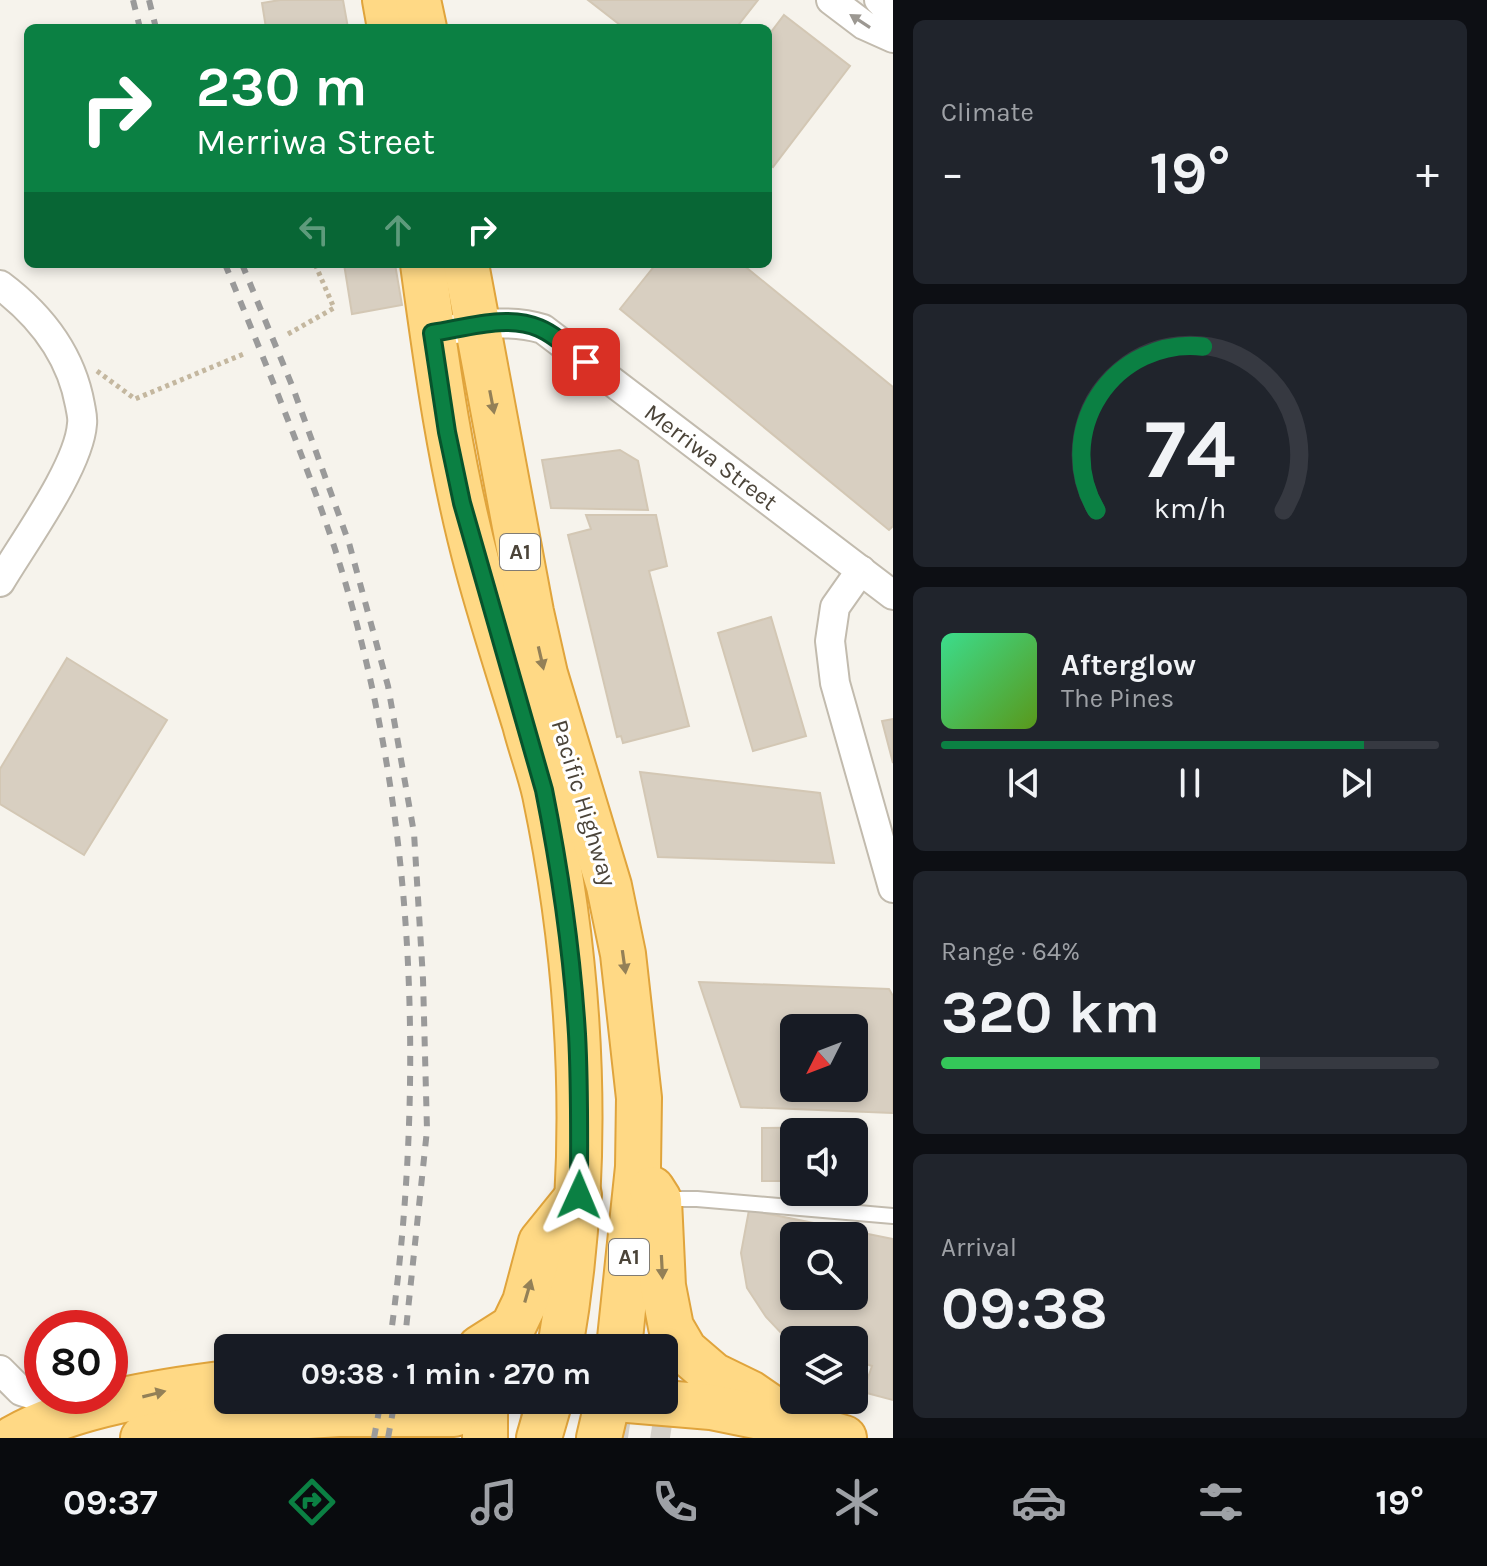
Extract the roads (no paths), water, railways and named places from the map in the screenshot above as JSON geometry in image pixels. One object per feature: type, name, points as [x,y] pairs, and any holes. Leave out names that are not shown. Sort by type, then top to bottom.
[{"type":"highway","points":[[385,0],[389,24]]},
{"type":"highway","points":[[418,0],[423,24]]},
{"type":"highway","name":"Pacific Highway","points":[[424,268],[447,432],[462,503],[544,790],[570,950],[577,1035],[579,1195],[563,1334]]},
{"type":"highway","name":"Pacific Highway","points":[[467,268],[541,658],[609,886],[621,942],[648,1183],[621,1334]]},
{"type":"highway","points":[[648,1183],[671,1327],[685,1351],[713,1375],[750,1393],[795,1424]]},
{"type":"highway","points":[[502,1334],[513,1327],[525,1302],[541,1242],[579,1195]]},
{"type":"highway","points":[[128,1400],[174,1389],[214,1385]]},
{"type":"highway","points":[[678,1404],[711,1407],[795,1424],[844,1438]]},
{"type":"highway","points":[[675,1438],[678,1428],[691,1414],[711,1407]]},
{"type":"highway","points":[[14,1438],[74,1414]]},
{"type":"highway","points":[[143,1438],[263,1419],[338,1414],[475,1417]]},
{"type":"highway","points":[[539,1438],[546,1414]]},
{"type":"highway","points":[[599,1438],[605,1414]]},
{"type":"street","points":[[831,0],[864,25],[893,38]]},
{"type":"street","points":[[879,0],[893,15]]},
{"type":"street","points":[[0,285],[16,297],[56,342],[75,379],[83,423],[70,466],[0,582]]},
{"type":"street","name":"Merriwa Street","points":[[432,333],[497,322],[525,323],[543,329],[893,595]]},
{"type":"street","points":[[861,570],[835,607],[830,641],[835,683],[893,888]]},
{"type":"street","points":[[0,1370],[24,1392]]},
{"type":"lane","points":[[648,1183],[697,1199],[893,1216]]},
{"type":"tunnel","points":[[454,1414],[544,1419],[670,1438]]},
{"type":"railway","points":[[133,0],[139,24]]},
{"type":"railway","points":[[149,0],[155,24]]},
{"type":"railway","points":[[227,268],[334,546],[362,643],[383,742],[398,843],[407,944],[410,1045],[408,1147],[391,1334]]},
{"type":"railway","points":[[244,268],[293,388],[349,543],[388,686],[414,833],[423,979],[427,1130],[405,1334]]},
{"type":"railway","points":[[374,1438],[378,1414]]},
{"type":"railway","points":[[388,1438],[392,1414]]}]
